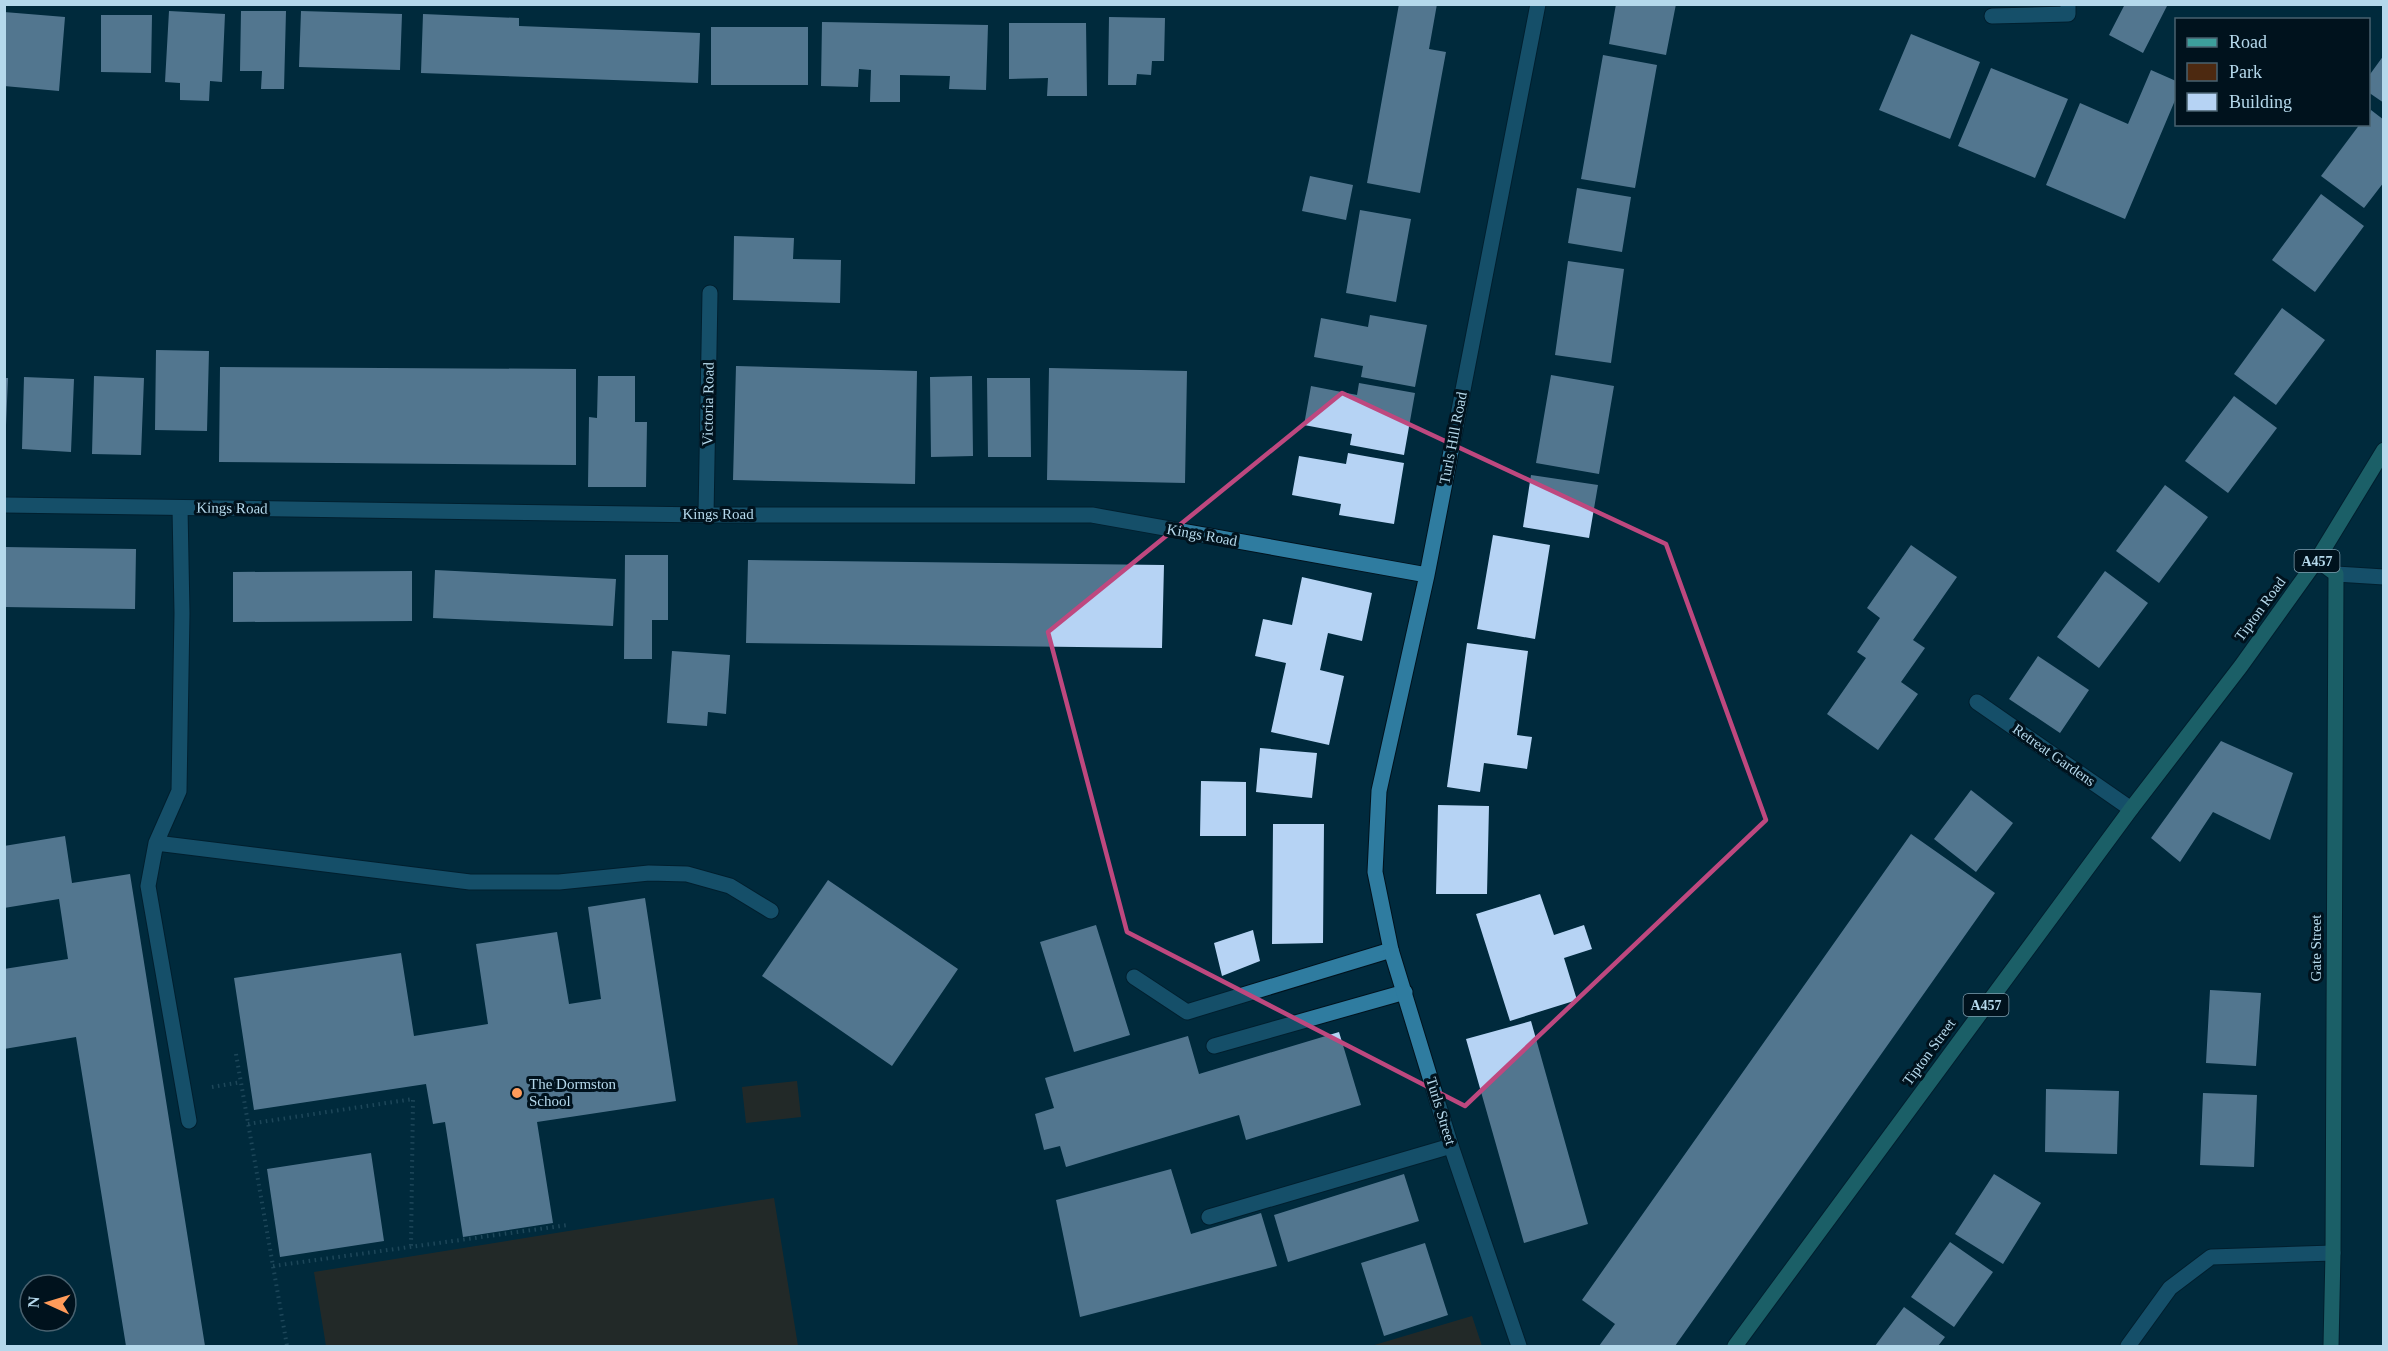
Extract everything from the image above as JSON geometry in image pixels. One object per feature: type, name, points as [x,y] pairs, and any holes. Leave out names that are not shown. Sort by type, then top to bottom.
[{"type":"main road","name":"Tipton Road","points":[[2241,666],[2317,560],[2384,450]]},
{"type":"main road","name":"A457","points":[[2317,560],[2336,574]]},
{"type":"main road","name":"Gate Street","points":[[2331,1347],[2336,574]]},
{"type":"main road","name":"Tipton Street","points":[[1735,1347],[2131,809],[2241,666]]},
{"type":"street","name":"Turls Hill Road","points":[[1375,872],[1378,791],[1427,574],[1538,4]]},
{"type":"street","points":[[1992,16],[2068,14],[2068,4]]},
{"type":"street","name":"Victoria Road","points":[[706,514],[710,293]]},
{"type":"street","name":"Kings Road","points":[[4,505],[706,514],[1092,515],[1427,574]]},
{"type":"street","points":[[180,508],[182,613],[179,791],[156,843],[148,886],[189,1121]]},
{"type":"street","points":[[2336,574],[2384,577]]},
{"type":"street","name":"Retreat Gardens","points":[[1977,702],[2131,809]]},
{"type":"street","points":[[156,843],[470,882],[559,882],[649,873],[687,874],[730,886],[771,910]]},
{"type":"street","name":"Turls Street","points":[[1375,872],[1391,950],[1451,1146],[1519,1347]]},
{"type":"street","points":[[1134,977],[1187,1012],[1391,950]]},
{"type":"street","points":[[1214,1046],[1405,992]]},
{"type":"street","points":[[1209,1217],[1451,1146]]},
{"type":"street","points":[[2128,1347],[2170,1288],[2211,1257],[2333,1253]]},
{"type":"path","points":[[236,1054],[287,1347]]},
{"type":"path","points":[[248,1124],[413,1099],[411,1247]]},
{"type":"path","points":[[273,1266],[568,1225]]},
{"type":"highlighted area","points":[[1342,393],[1666,544],[1766,820],[1465,1106],[1127,932],[1048,632]]},
{"type":"green space","points":[[797,1081],[801,1117],[746,1123],[742,1087]]},
{"type":"green space","points":[[774,1198],[798,1346],[326,1346],[314,1272]]},
{"type":"green space","points":[[1472,1316],[1482,1346],[1371,1346]]},
{"type":"building","points":[[1399,4],[1437,4],[1429,49],[1446,52],[1420,193],[1367,183]]},
{"type":"building","points":[[1616,4],[1676,4],[1666,55],[1609,44]]},
{"type":"building","points":[[2125,4],[2168,4],[2143,53],[2109,35]]},
{"type":"building","points":[[169,11],[225,14],[222,82],[210,81],[209,101],[180,100],[180,83],[165,82]]},
{"type":"building","points":[[241,11],[286,11],[284,89],[261,89],[262,71],[240,71]]},
{"type":"building","points":[[301,11],[402,14],[400,70],[299,67]]},
{"type":"building","points":[[4,12],[65,17],[59,91],[4,86]]},
{"type":"building","points":[[423,14],[519,18],[519,26],[700,33],[698,83],[421,73]]},
{"type":"building","points":[[101,15],[152,15],[151,73],[101,72]]},
{"type":"building","points":[[1109,17],[1165,18],[1164,61],[1152,61],[1151,75],[1137,74],[1136,85],[1108,85]]},
{"type":"building","points":[[822,22],[988,25],[986,90],[949,89],[950,76],[900,75],[900,102],[870,102],[871,70],[859,69],[858,87],[821,86]]},
{"type":"building","points":[[1009,23],[1086,23],[1087,96],[1047,96],[1048,78],[1009,79]]},
{"type":"building","points":[[711,27],[808,27],[808,85],[711,85]]},
{"type":"building","points":[[1911,34],[1980,62],[1950,139],[1879,110]]},
{"type":"building","points":[[1603,55],[1657,65],[1635,188],[1581,179]]},
{"type":"building","points":[[2384,55],[2384,103],[2370,93],[2370,74]]},
{"type":"building","points":[[1991,68],[2068,99],[2035,178],[1958,146]]},
{"type":"building","points":[[2151,70],[2175,81],[2175,100],[2125,219],[2046,185],[2080,103],[2128,124]]},
{"type":"building","points":[[2371,110],[2384,120],[2384,182],[2364,208],[2321,176],[2358,126],[2370,126]]},
{"type":"building","points":[[1310,176],[1353,185],[1346,220],[1302,211]]},
{"type":"building","points":[[1577,188],[1631,197],[1622,252],[1568,243]]},
{"type":"building","points":[[2321,194],[2364,226],[2315,292],[2272,260]]},
{"type":"building","points":[[1360,210],[1411,219],[1396,302],[1346,293]]},
{"type":"building","points":[[734,236],[794,238],[793,259],[841,260],[840,303],[733,300]]},
{"type":"building","points":[[1568,261],[1624,269],[1611,363],[1555,355]]},
{"type":"building","points":[[2282,308],[2325,340],[2276,405],[2234,374]]},
{"type":"building","points":[[1370,315],[1427,325],[1415,387],[1361,377],[1363,366],[1314,357],[1321,318],[1368,327]]},
{"type":"building","points":[[156,350],[209,351],[207,431],[155,430]]},
{"type":"building","points":[[736,366],[917,371],[915,484],[733,480]]},
{"type":"building","points":[[220,367],[576,369],[576,465],[219,462]]},
{"type":"building","points":[[1049,368],[1187,371],[1185,483],[1047,480]]},
{"type":"building","points":[[1551,375],[1614,386],[1599,474],[1536,463]]},
{"type":"building","points":[[94,376],[144,378],[141,455],[92,454]]},
{"type":"building","points":[[598,376],[635,376],[635,422],[647,422],[646,487],[588,487],[589,417],[597,418]]},
{"type":"building","points":[[972,376],[973,456],[931,457],[930,377]]},
{"type":"building","points":[[24,377],[74,379],[71,452],[22,449]]},
{"type":"building","points":[[4,378],[8,378],[6,425],[4,425]]},
{"type":"building","points":[[987,378],[1030,378],[1031,457],[988,457]]},
{"type":"building","points":[[1359,383],[1415,393],[1404,455],[1350,445],[1352,434],[1304,425],[1311,386],[1357,395]]},
{"type":"building","points":[[2234,396],[2277,428],[2228,493],[2185,461]]},
{"type":"building","points":[[1348,453],[1404,463],[1394,524],[1339,515],[1341,504],[1292,495],[1299,456],[1346,464]]},
{"type":"building","points":[[1531,475],[1598,485],[1589,538],[1523,527]]},
{"type":"building","points":[[2165,485],[2208,517],[2159,583],[2116,551]]},
{"type":"building","points":[[1493,535],[1550,545],[1535,639],[1477,629]]},
{"type":"building","points":[[1911,545],[1957,577],[1913,640],[1925,648],[1901,682],[1918,694],[1878,750],[1827,714],[1866,658],[1857,652],[1880,618],[1867,608]]},
{"type":"building","points":[[4,547],[136,549],[135,609],[4,607]]},
{"type":"building","points":[[625,555],[668,555],[668,620],[652,620],[652,659],[624,659]]},
{"type":"building","points":[[748,560],[1164,565],[1162,648],[746,643]]},
{"type":"building","points":[[435,570],[616,579],[613,626],[433,618]]},
{"type":"building","points":[[412,571],[412,621],[233,622],[233,572]]},
{"type":"building","points":[[2105,571],[2148,603],[2099,668],[2057,637]]},
{"type":"building","points":[[1302,577],[1372,593],[1362,641],[1328,633],[1320,670],[1344,676],[1329,745],[1271,732],[1286,663],[1255,656],[1263,619],[1292,625]]},
{"type":"building","points":[[1467,643],[1528,651],[1517,735],[1532,737],[1527,769],[1484,763],[1480,792],[1447,787]]},
{"type":"building","points":[[672,651],[730,655],[726,714],[708,712],[707,726],[667,723]]},
{"type":"building","points":[[2038,656],[2089,690],[2060,733],[2009,699]]},
{"type":"building","points":[[2221,741],[2293,773],[2270,840],[2213,812],[2180,862],[2151,838]]},
{"type":"building","points":[[1260,748],[1317,753],[1312,798],[1256,792]]},
{"type":"building","points":[[1201,781],[1246,782],[1246,836],[1200,836]]},
{"type":"building","points":[[1971,790],[2013,823],[1976,872],[1934,839]]},
{"type":"building","points":[[1438,805],[1489,806],[1487,894],[1436,894]]},
{"type":"building","points":[[1273,824],[1324,824],[1323,943],[1272,944]]},
{"type":"building","points":[[1911,834],[1995,893],[1675,1346],[1599,1346],[1615,1324],[1582,1300]]},
{"type":"building","points":[[65,836],[72,883],[130,874],[205,1346],[126,1346],[76,1037],[4,1049],[4,969],[68,959],[59,899],[4,908],[4,846]]},
{"type":"building","points":[[828,880],[958,969],[892,1066],[762,976]]},
{"type":"building","points":[[1540,894],[1554,935],[1584,925],[1592,949],[1564,958],[1577,1000],[1510,1021],[1476,914]]},
{"type":"building","points":[[645,898],[676,1101],[537,1122],[553,1223],[463,1237],[445,1122],[433,1124],[426,1084],[254,1110],[234,978],[401,953],[414,1036],[488,1024],[476,944],[557,932],[569,1004],[601,999],[588,907]]},
{"type":"building","points":[[1096,925],[1130,1035],[1074,1052],[1040,942]]},
{"type":"building","points":[[1253,930],[1260,961],[1222,976],[1214,943]]},
{"type":"building","points":[[2210,990],[2261,993],[2256,1066],[2206,1063]]},
{"type":"building","points":[[1531,1021],[1588,1224],[1524,1243],[1466,1039]]},
{"type":"building","points":[[1339,1032],[1361,1105],[1246,1140],[1239,1115],[1066,1167],[1060,1146],[1044,1150],[1035,1114],[1054,1108],[1045,1078],[1188,1036],[1199,1074]]},
{"type":"building","points":[[2046,1089],[2119,1091],[2117,1154],[2045,1152]]},
{"type":"building","points":[[2203,1093],[2257,1095],[2254,1167],[2200,1165]]},
{"type":"building","points":[[371,1153],[384,1241],[280,1257],[267,1169]]},
{"type":"building","points":[[1171,1169],[1191,1234],[1261,1213],[1277,1266],[1080,1317],[1056,1200]]},
{"type":"building","points":[[1404,1174],[1419,1221],[1288,1262],[1274,1215]]},
{"type":"building","points":[[1994,1174],[2041,1203],[2003,1264],[1955,1234]]},
{"type":"building","points":[[1950,1242],[1993,1272],[1954,1327],[1911,1297]]},
{"type":"building","points":[[1425,1243],[1448,1315],[1384,1336],[1361,1263]]},
{"type":"building","points":[[1904,1307],[1945,1337],[1938,1346],[1875,1346]]},
{"type":"place","name":"The Dormston School","points":[[517,1093]]}]
